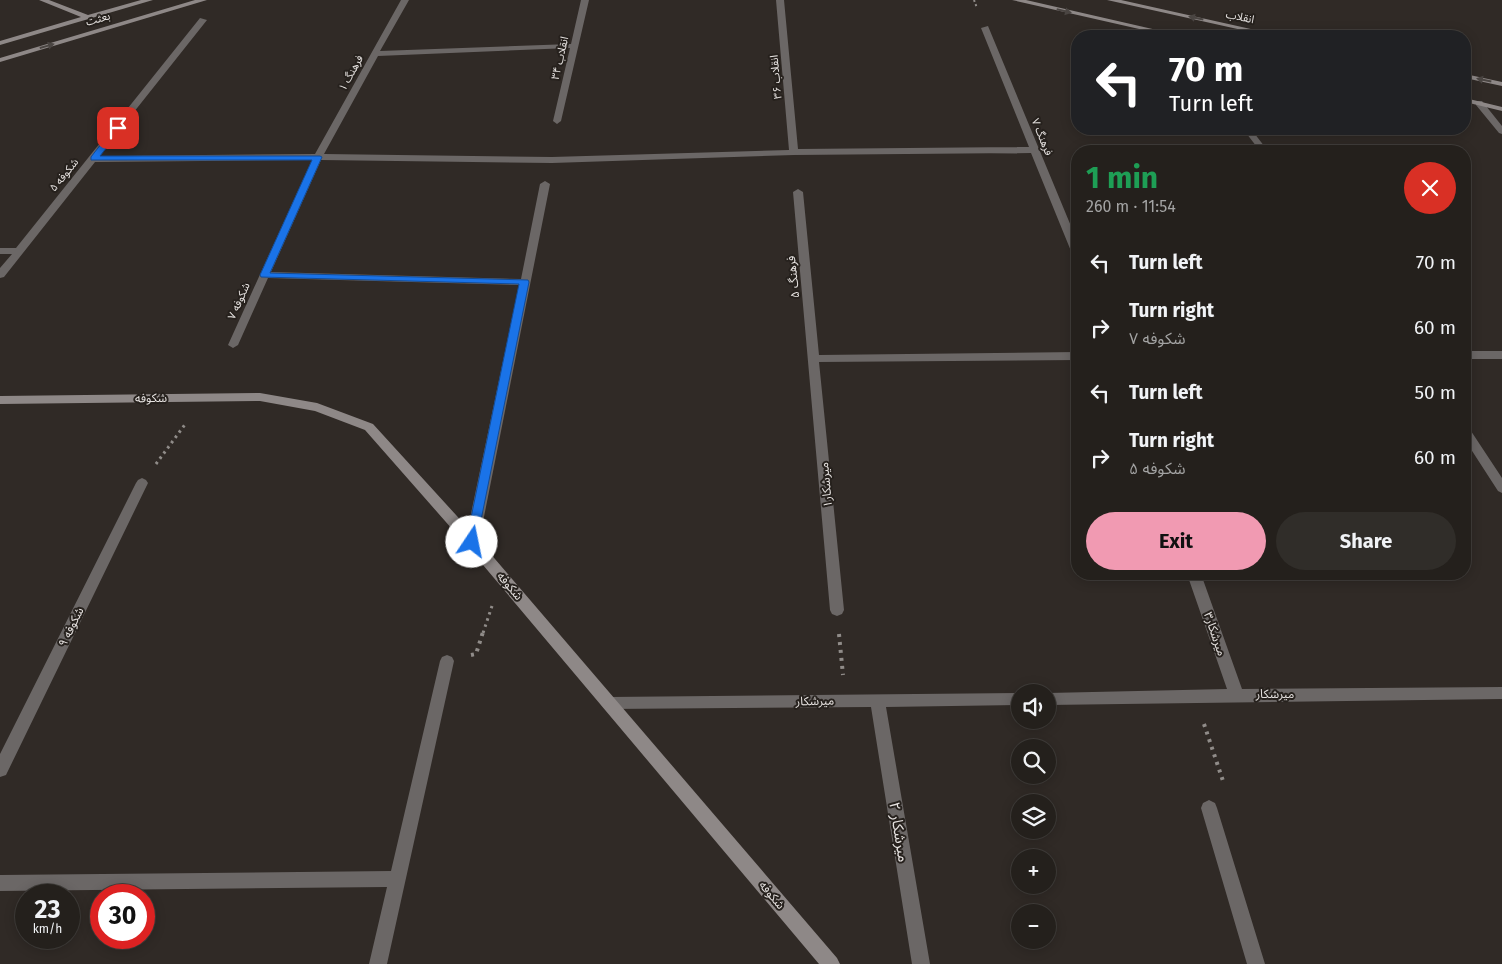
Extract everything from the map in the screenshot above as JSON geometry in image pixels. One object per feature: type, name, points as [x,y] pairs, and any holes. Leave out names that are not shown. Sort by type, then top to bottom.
[{"type":"main road","points":[[43,0],[88,18],[100,30]]},
{"type":"main road","name":"بعثت","points":[[0,43],[149,0]]},
{"type":"main road","name":"بعثت","points":[[0,60],[203,0]]},
{"type":"main road","points":[[1016,0],[1152,30]]},
{"type":"main road","name":"انقلاب","points":[[1110,0],[1250,30]]},
{"type":"main road","points":[[1471,77],[1502,84]]},
{"type":"main road","points":[[1471,101],[1502,108]]},
{"type":"main road","name":"شکوفه","points":[[0,400],[260,398],[317,407],[369,427],[472,542],[831,964]]},
{"type":"street","name":"فرهنگ ۱","points":[[318,157],[405,0]]},
{"type":"street","name":"انقلاب ۳۴","points":[[556,121],[585,0]]},
{"type":"street","name":"انقلاب ۳۶","points":[[780,0],[794,152]]},
{"type":"street","name":"شکوفه ۵","points":[[0,275],[203,20]]},
{"type":"street","name":"فرهنگ ۷","points":[[985,28],[1071,239]]},
{"type":"street","points":[[374,54],[574,46]]},
{"type":"street","points":[[1479,103],[1502,130]]},
{"type":"street","points":[[94,159],[318,157],[552,160],[794,152],[1035,150]]},
{"type":"street","name":"شکوفه ۷","points":[[232,345],[318,157]]},
{"type":"street","points":[[472,542],[545,184]]},
{"type":"street","name":"فرهنگ ۵","points":[[798,192],[814,359]]},
{"type":"street","points":[[0,251],[20,251]]},
{"type":"street","points":[[264,275],[524,282]]},
{"type":"street","points":[[1471,355],[1502,356]]},
{"type":"street","points":[[814,359],[1071,356]]},
{"type":"street","name":"میرشکار۱","points":[[814,359],[837,610]]},
{"type":"street","points":[[1471,440],[1502,488]]},
{"type":"street","name":"شکوفه ۹","points":[[0,770],[142,483]]},
{"type":"street","name":"میرشکار۳","points":[[1196,580],[1236,695]]},
{"type":"street","points":[[378,964],[447,662]]},
{"type":"street","name":"میرشکار","points":[[1056,699],[1236,695],[1502,693]]},
{"type":"street","name":"میرشکار","points":[[609,703],[1011,699]]},
{"type":"street","name":"میرشکار ۲","points":[[877,700],[921,964]]},
{"type":"street","points":[[1209,808],[1256,964]]},
{"type":"street","points":[[0,883],[397,880]]},
{"type":"path","points":[[142,483],[205,398]]},
{"type":"path","points":[[447,662],[476,654],[502,577]]},
{"type":"path","points":[[837,610],[846,701]]},
{"type":"path","points":[[1195,697],[1227,792],[1209,808]]},
{"type":"route","points":[[118,128],[94,159],[318,157],[264,275],[524,282],[472,542]]}]
